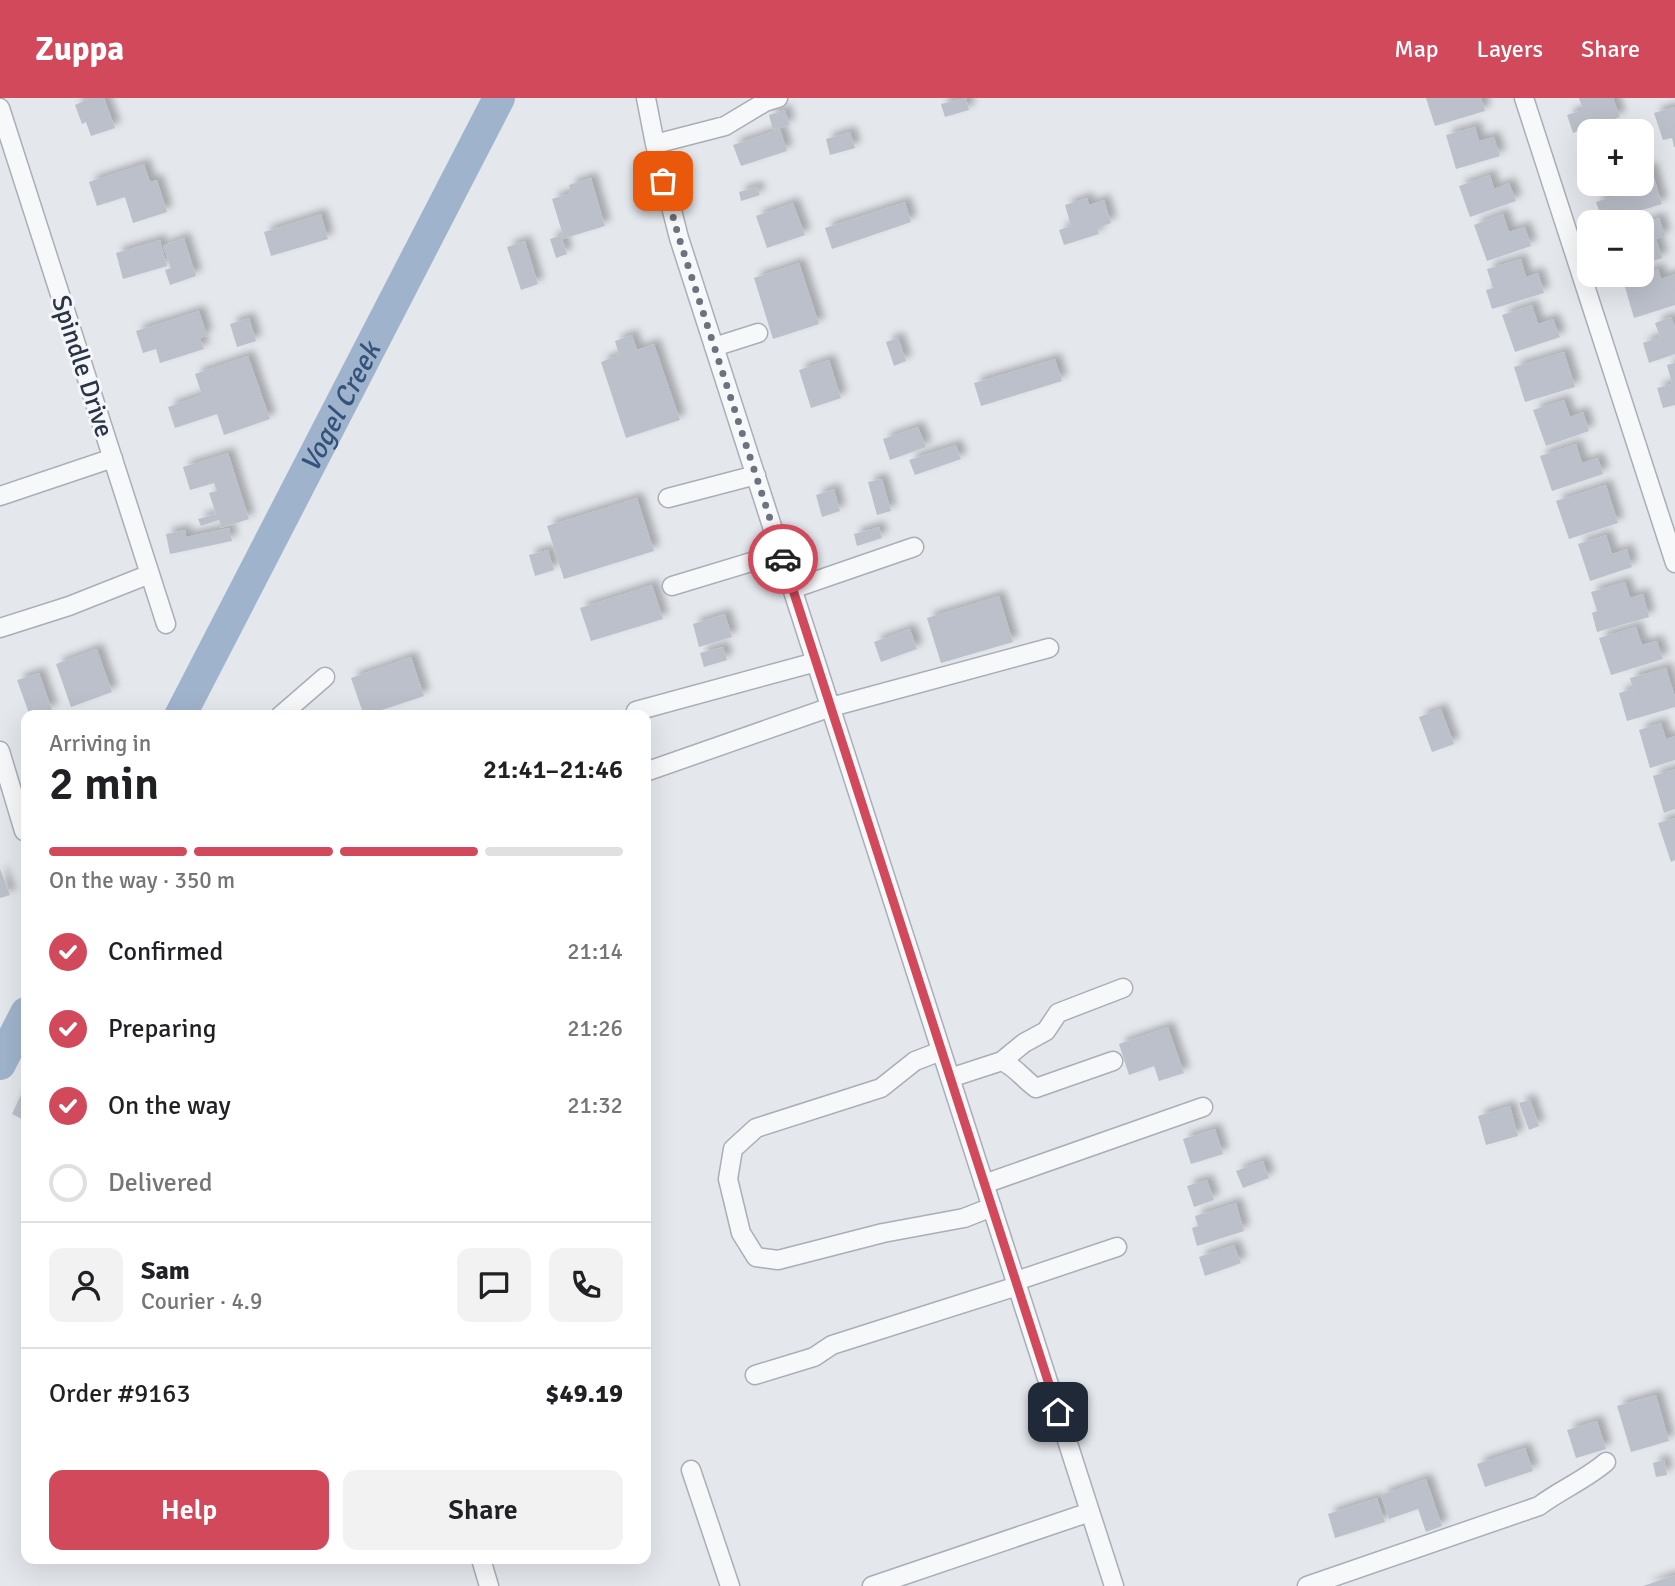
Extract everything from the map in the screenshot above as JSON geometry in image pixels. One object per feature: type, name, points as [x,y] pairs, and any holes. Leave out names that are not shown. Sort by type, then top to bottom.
[{"type":"street","points":[[646,98],[679,238],[1114,1586]]},
{"type":"street","points":[[655,144],[725,126],[765,102],[778,98]]},
{"type":"street","points":[[1524,98],[1675,563]]},
{"type":"street","name":"Spindle Drive","points":[[0,108],[166,624]]},
{"type":"street","points":[[714,347],[758,333]]},
{"type":"street","points":[[0,496],[113,458]]},
{"type":"street","points":[[668,498],[756,475]]},
{"type":"street","points":[[792,589],[914,547]]},
{"type":"street","points":[[672,586],[781,553]]},
{"type":"street","points":[[0,628],[69,606],[150,574]]},
{"type":"street","points":[[651,770],[831,707],[1049,648]]},
{"type":"street","points":[[640,710],[816,662]]},
{"type":"street","points":[[287,710],[325,677]]},
{"type":"street","points":[[0,751],[21,821]]},
{"type":"street","points":[[950,1078],[1002,1061],[1024,1043],[1046,1031],[1058,1013],[1123,988]]},
{"type":"street","points":[[941,1051],[915,1061],[881,1088],[756,1128],[733,1149],[728,1179],[741,1233],[757,1257],[778,1260],[883,1233],[964,1218],[992,1207]]},
{"type":"street","points":[[1002,1061],[1017,1068],[1025,1080],[1036,1088],[1113,1061]]},
{"type":"street","points":[[984,1184],[1203,1107]]},
{"type":"street","points":[[755,1376],[814,1357],[832,1345],[1017,1284],[1117,1247]]},
{"type":"street","points":[[1307,1586],[1539,1506],[1606,1462]]},
{"type":"street","points":[[691,1470],[730,1586]]},
{"type":"street","points":[[872,1586],[1090,1512]]},
{"type":"street","points":[[482,1564],[489,1586]]},
{"type":"building","points":[[91,98],[104,98],[115,128],[91,136],[86,122],[82,124],[75,105]]},
{"type":"building","points":[[966,98],[969,110],[945,117],[941,104]]},
{"type":"building","points":[[1426,98],[1481,98],[1485,111],[1435,126]]},
{"type":"building","points":[[1579,98],[1613,98],[1620,117],[1577,119],[1577,132],[1573,133],[1567,115],[1583,110]]},
{"type":"building","points":[[1675,107],[1674,147],[1672,138],[1663,140],[1654,113]]},
{"type":"building","points":[[785,110],[789,125],[773,130],[769,115]]},
{"type":"building","points":[[1475,127],[1479,141],[1494,137],[1500,156],[1456,169],[1446,135]]},
{"type":"building","points":[[780,129],[787,151],[741,166],[733,145]]},
{"type":"building","points":[[850,132],[855,148],[830,155],[826,139]]},
{"type":"building","points":[[144,164],[150,182],[157,180],[167,212],[133,223],[125,197],[97,206],[89,182]]},
{"type":"building","points":[[1490,175],[1494,189],[1509,183],[1516,201],[1470,217],[1459,186]]},
{"type":"building","points":[[591,178],[605,226],[562,239],[567,254],[556,258],[550,239],[563,235],[552,199],[571,193],[569,185]]},
{"type":"building","points":[[1654,178],[1662,204],[1642,210],[1599,210],[1596,202],[1615,196],[1654,196]]},
{"type":"building","points":[[757,187],[760,195],[741,201],[739,192]]},
{"type":"building","points":[[1087,198],[1089,205],[1104,200],[1111,223],[1097,228],[1099,234],[1064,245],[1059,230],[1071,226],[1065,205]]},
{"type":"building","points":[[905,202],[911,222],[832,249],[825,228]]},
{"type":"building","points":[[793,203],[805,235],[767,248],[756,216]]},
{"type":"building","points":[[321,214],[328,239],[271,256],[264,232]]},
{"type":"building","points":[[1503,214],[1509,232],[1525,227],[1531,246],[1487,261],[1474,225]]},
{"type":"building","points":[[1659,218],[1665,236],[1656,239],[1662,258],[1654,261],[1654,220]]},
{"type":"building","points":[[184,238],[196,276],[170,285],[165,270],[171,268],[163,246]]},
{"type":"building","points":[[160,240],[167,266],[123,279],[116,253]]},
{"type":"building","points":[[525,241],[538,284],[521,290],[507,247]]},
{"type":"building","points":[[1521,259],[1526,277],[1538,273],[1544,293],[1492,309],[1486,290],[1493,288],[1487,269]]},
{"type":"building","points":[[799,263],[819,324],[773,339],[754,278]]},
{"type":"building","points":[[1658,269],[1661,279],[1675,274],[1675,305],[1634,318],[1625,287],[1654,287],[1654,270]]},
{"type":"building","points":[[1532,305],[1538,324],[1553,319],[1560,337],[1515,352],[1502,315]]},
{"type":"building","points":[[199,311],[207,336],[200,338],[204,349],[160,363],[156,349],[143,353],[136,331]]},
{"type":"building","points":[[1671,317],[1675,327],[1675,354],[1649,363],[1643,343],[1660,337],[1655,323]]},
{"type":"building","points":[[249,318],[256,341],[237,347],[230,324]]},
{"type":"building","points":[[632,335],[637,350],[654,344],[680,420],[626,438],[601,362],[619,355],[615,341]]},
{"type":"building","points":[[898,338],[906,361],[894,366],[886,342]]},
{"type":"building","points":[[1564,352],[1575,387],[1525,402],[1514,367]]},
{"type":"building","points":[[248,356],[270,419],[224,435],[217,414],[175,428],[168,407],[202,395],[195,374]]},
{"type":"building","points":[[1055,359],[1062,381],[981,406],[974,383]]},
{"type":"building","points":[[829,360],[841,398],[811,408],[799,370]]},
{"type":"building","points":[[1675,363],[1675,405],[1663,408],[1657,388],[1672,384],[1667,365]]},
{"type":"building","points":[[1564,400],[1570,417],[1583,412],[1589,431],[1546,446],[1533,410]]},
{"type":"building","points":[[918,427],[926,447],[890,460],[883,439]]},
{"type":"building","points":[[1576,444],[1582,463],[1598,458],[1603,474],[1552,491],[1540,456]]},
{"type":"building","points":[[956,445],[961,459],[915,475],[909,460]]},
{"type":"building","points":[[228,453],[249,519],[221,528],[219,520],[201,526],[198,519],[216,514],[209,493],[217,491],[214,483],[190,490],[183,467]]},
{"type":"building","points":[[882,479],[891,511],[877,515],[868,482]]},
{"type":"building","points":[[1606,485],[1618,523],[1569,539],[1556,501]]},
{"type":"building","points":[[834,489],[840,511],[822,517],[816,495]]},
{"type":"building","points":[[637,498],[654,551],[564,579],[547,526]]},
{"type":"building","points":[[879,527],[882,538],[857,546],[854,534]]},
{"type":"building","points":[[229,528],[232,541],[170,554],[166,534],[185,530],[186,537]]},
{"type":"building","points":[[1606,535],[1612,554],[1627,549],[1632,567],[1590,581],[1578,544]]},
{"type":"building","points":[[548,550],[554,570],[535,576],[529,555]]},
{"type":"building","points":[[1625,582],[1630,598],[1643,594],[1649,617],[1597,632],[1592,613],[1597,611],[1591,592]]},
{"type":"building","points":[[652,585],[663,619],[591,641],[580,608]]},
{"type":"building","points":[[999,596],[1013,642],[941,663],[927,618]]},
{"type":"building","points":[[725,614],[732,637],[699,647],[693,624]]},
{"type":"building","points":[[1636,627],[1642,645],[1657,641],[1663,659],[1611,675],[1599,638]]},
{"type":"building","points":[[910,629],[917,649],[881,662],[874,642]]},
{"type":"building","points":[[723,647],[727,660],[704,667],[700,653]]},
{"type":"building","points":[[97,649],[112,692],[71,707],[56,664]]},
{"type":"building","points":[[411,657],[424,696],[382,710],[362,710],[351,678]]},
{"type":"building","points":[[1666,668],[1675,697],[1675,707],[1627,721],[1619,693],[1633,689],[1630,678]]},
{"type":"building","points":[[39,673],[52,710],[28,710],[17,680]]},
{"type":"building","points":[[1441,709],[1454,744],[1432,752],[1419,717]]},
{"type":"building","points":[[1661,723],[1666,739],[1675,736],[1675,760],[1650,768],[1639,730]]},
{"type":"building","points":[[1675,769],[1675,809],[1664,813],[1653,776]]},
{"type":"building","points":[[1675,818],[1675,860],[1671,862],[1658,823]]},
{"type":"building","points":[[0,869],[10,895],[0,898]]},
{"type":"building","points":[[1168,1027],[1184,1073],[1159,1081],[1154,1066],[1129,1075],[1119,1044]]},
{"type":"building","points":[[21,1095],[21,1118],[12,1114]]},
{"type":"building","points":[[1530,1100],[1539,1126],[1529,1130],[1519,1103]]},
{"type":"building","points":[[1510,1106],[1518,1136],[1486,1145],[1478,1116]]},
{"type":"building","points":[[1215,1129],[1223,1154],[1191,1164],[1183,1139]]},
{"type":"building","points":[[1263,1161],[1269,1178],[1243,1188],[1236,1171]]},
{"type":"building","points":[[1207,1180],[1214,1200],[1194,1207],[1187,1186]]},
{"type":"building","points":[[1236,1203],[1244,1231],[1197,1246],[1192,1228],[1198,1226],[1195,1216]]},
{"type":"building","points":[[1234,1245],[1241,1263],[1205,1276],[1199,1257]]},
{"type":"building","points":[[1656,1395],[1669,1441],[1631,1452],[1617,1406]]},
{"type":"building","points":[[1597,1421],[1606,1449],[1576,1458],[1567,1430]]},
{"type":"building","points":[[1525,1448],[1533,1471],[1485,1487],[1477,1464]]},
{"type":"building","points":[[1664,1460],[1667,1475],[1656,1477],[1653,1463]]},
{"type":"building","points":[[1426,1479],[1442,1526],[1426,1532],[1418,1509],[1389,1519],[1381,1495]]},
{"type":"building","points":[[1377,1498],[1385,1522],[1335,1538],[1328,1514]]},
{"type":"building","points":[[1675,1575],[1675,1586],[1643,1586]]},
{"type":"waterway","name":"Vogel Creek","points":[[183,710],[499,98]]},
{"type":"waterway","name":"Vogel Creek","points":[[0,1064],[21,1023]]},
{"type":"way so far","points":[[663,181],[783,559]]},
{"type":"route","points":[[783,559],[1058,1412]]}]
